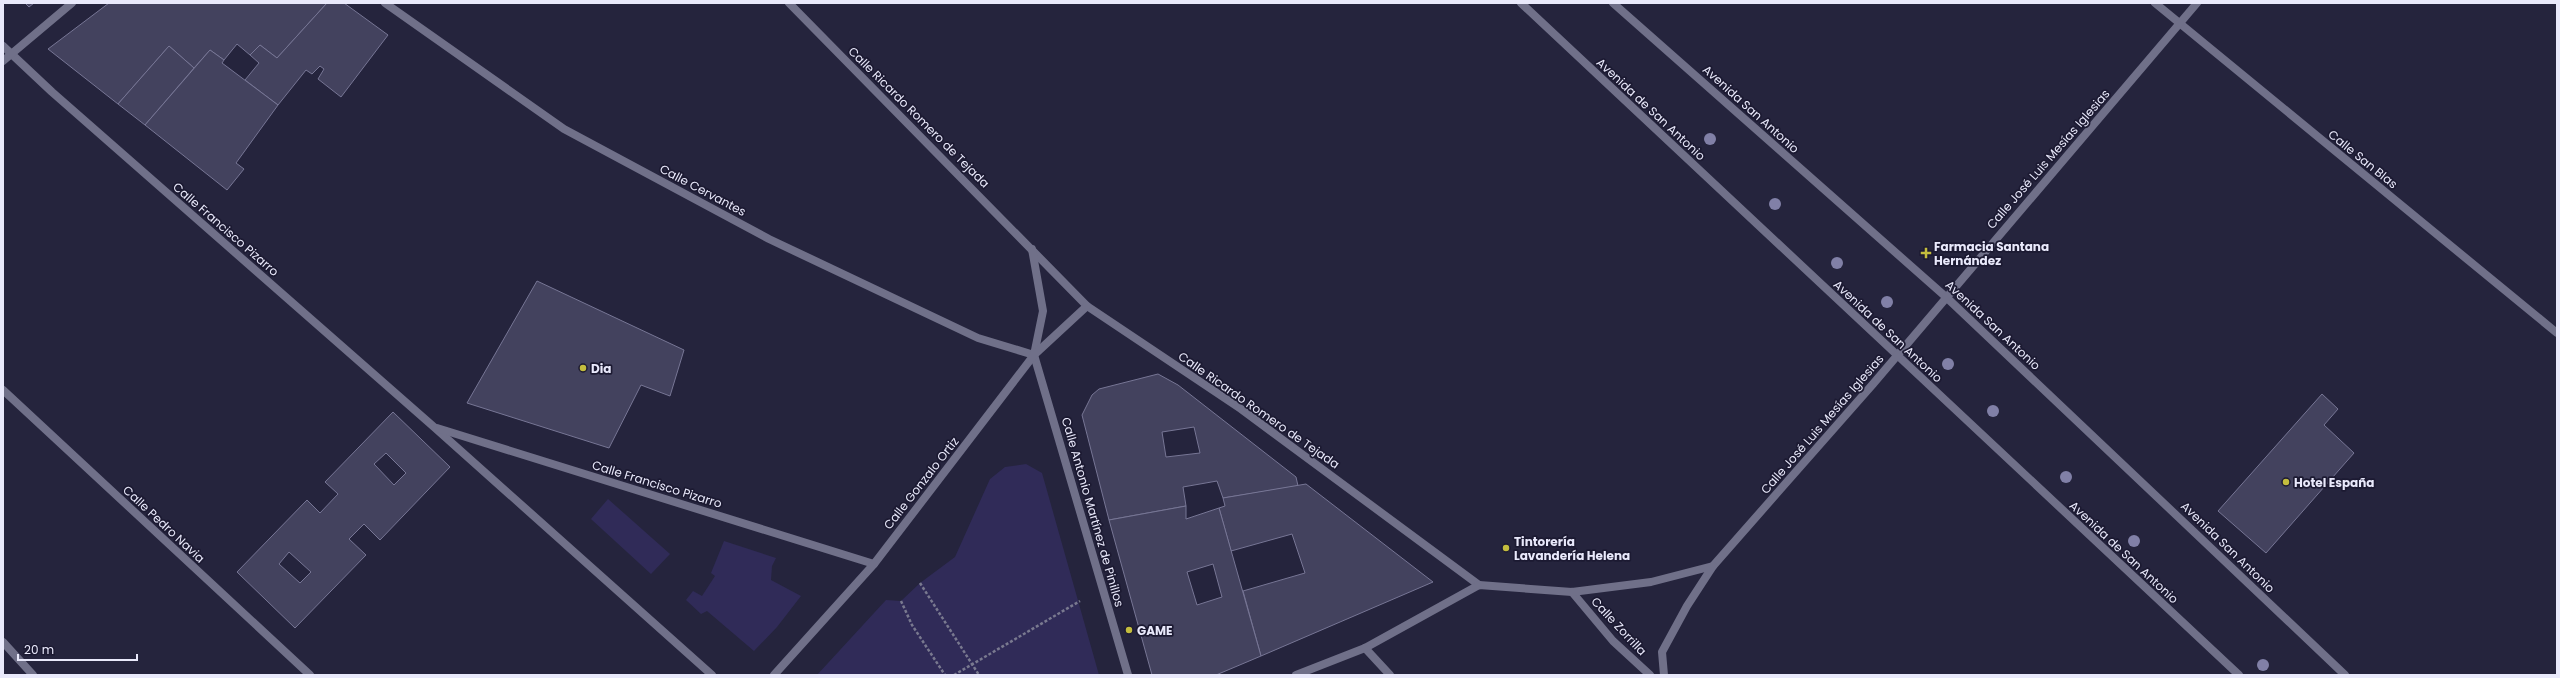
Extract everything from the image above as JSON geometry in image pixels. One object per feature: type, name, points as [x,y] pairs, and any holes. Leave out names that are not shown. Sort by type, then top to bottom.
[{"type":"street","points":[[3,61],[72,3]]},
{"type":"street","name":"Calle Cervantes","points":[[385,3],[571,133],[769,239],[978,338],[1034,355]]},
{"type":"street","name":"Calle Ricardo Romero de Tejada","points":[[789,3],[1087,306],[1241,409],[1479,585]]},
{"type":"street","name":"Avenida de San Antonio","points":[[1521,3],[2239,675]]},
{"type":"street","name":"Avenida San Antonio","points":[[1613,3],[1946,297],[2345,675]]},
{"type":"street","name":"Calle San Blas","points":[[2155,3],[2557,333]]},
{"type":"street","name":"Calle José Luis Mesías Iglesias","points":[[1664,675],[1662,652],[1687,606],[1713,566],[1897,356],[2197,3]]},
{"type":"street","name":"Calle Francisco Pizarro","points":[[3,46],[712,675]]},
{"type":"street","points":[[1032,249],[1043,311],[1034,355]]},
{"type":"street","name":"Calle Gonzalo Ortiz","points":[[774,675],[874,564],[1034,355],[1087,306]]},
{"type":"street","name":"Calle Antonio Martínez de Pinillos","points":[[1034,355],[1128,675]]},
{"type":"street","name":"Calle Pedro Navia","points":[[3,390],[310,675]]},
{"type":"street","name":"Calle Francisco Pizarro","points":[[434,427],[874,564]]},
{"type":"street","points":[[1296,675],[1365,648],[1479,585],[1572,592],[1651,582],[1713,566]]},
{"type":"street","name":"Calle Zorrilla","points":[[1572,592],[1614,640],[1650,675]]},
{"type":"street","points":[[3,642],[33,675]]},
{"type":"street","points":[[1365,648],[1390,675]]},
{"type":"path","points":[[920,583],[979,675]]},
{"type":"path","points":[[954,675],[1079,602],[1104,594]]},
{"type":"path","points":[[901,601],[912,625],[945,675]]},
{"type":"shaded area","points":[[1026,464],[1042,473],[1099,675],[817,675],[886,600],[901,601],[920,583],[955,557],[990,479],[1005,467]]},
{"type":"shaded area","points":[[608,499],[670,554],[651,574],[591,519]]},
{"type":"shaded area","points":[[724,541],[776,558],[772,566],[771,580],[801,596],[777,627],[754,651],[707,611],[701,614],[686,600],[693,591],[702,596],[715,576],[711,573]]},
{"type":"building","points":[[25,3],[34,3],[29,7]]},
{"type":"building","points":[[109,3],[327,3],[277,58],[260,45],[250,55],[237,44],[224,60],[210,50],[194,68],[169,46],[118,104],[48,49]]},
{"type":"building","points":[[327,3],[344,3],[388,35],[341,97],[318,79],[324,69],[320,66],[312,74],[306,70],[278,105],[245,80],[259,63],[250,55],[260,45],[277,58]]},
{"type":"building","points":[[169,46],[194,68],[145,125],[118,104]]},
{"type":"building","points":[[210,50],[224,60],[222,63],[278,105],[236,163],[244,169],[227,190],[145,125]]},
{"type":"building","name":"Dia","points":[[537,281],[684,350],[670,396],[641,385],[609,448],[467,403]]},
{"type":"building","points":[[1158,374],[1178,385],[1296,477],[1298,486],[1223,498],[1217,481],[1183,487],[1186,506],[1109,520],[1082,415],[1092,395],[1099,389]],"holes":[[[1194,427],[1200,453],[1166,457],[1162,432]]]},
{"type":"building","name":"Hotel España","points":[[2322,394],[2338,409],[2324,425],[2354,453],[2266,553],[2218,511]]},
{"type":"building","points":[[393,412],[450,467],[380,540],[364,524],[349,539],[366,555],[295,628],[237,572],[307,500],[320,513],[338,494],[325,482]],"holes":[[[386,453],[406,473],[394,485],[374,464]],[[289,552],[311,572],[300,583],[279,564]]]},
{"type":"building","points":[[1306,484],[1433,582],[1261,656],[1243,591],[1305,573],[1292,534],[1231,551],[1219,508],[1225,506],[1223,498]]},
{"type":"building","points":[[1186,506],[1186,519],[1219,508],[1261,656],[1216,675],[1152,675],[1109,520]],"holes":[[[1213,564],[1222,597],[1197,605],[1187,572]]]},
{"type":"place","name":"Farmacia Santana Hernández","points":[[1926,253]]},
{"type":"place","name":"Dia","points":[[583,368]]},
{"type":"place","name":"Hotel España","points":[[2286,482]]},
{"type":"place","name":"Tintorería Lavandería Helena","points":[[1506,548]]},
{"type":"place","name":"GAME","points":[[1129,630]]}]
